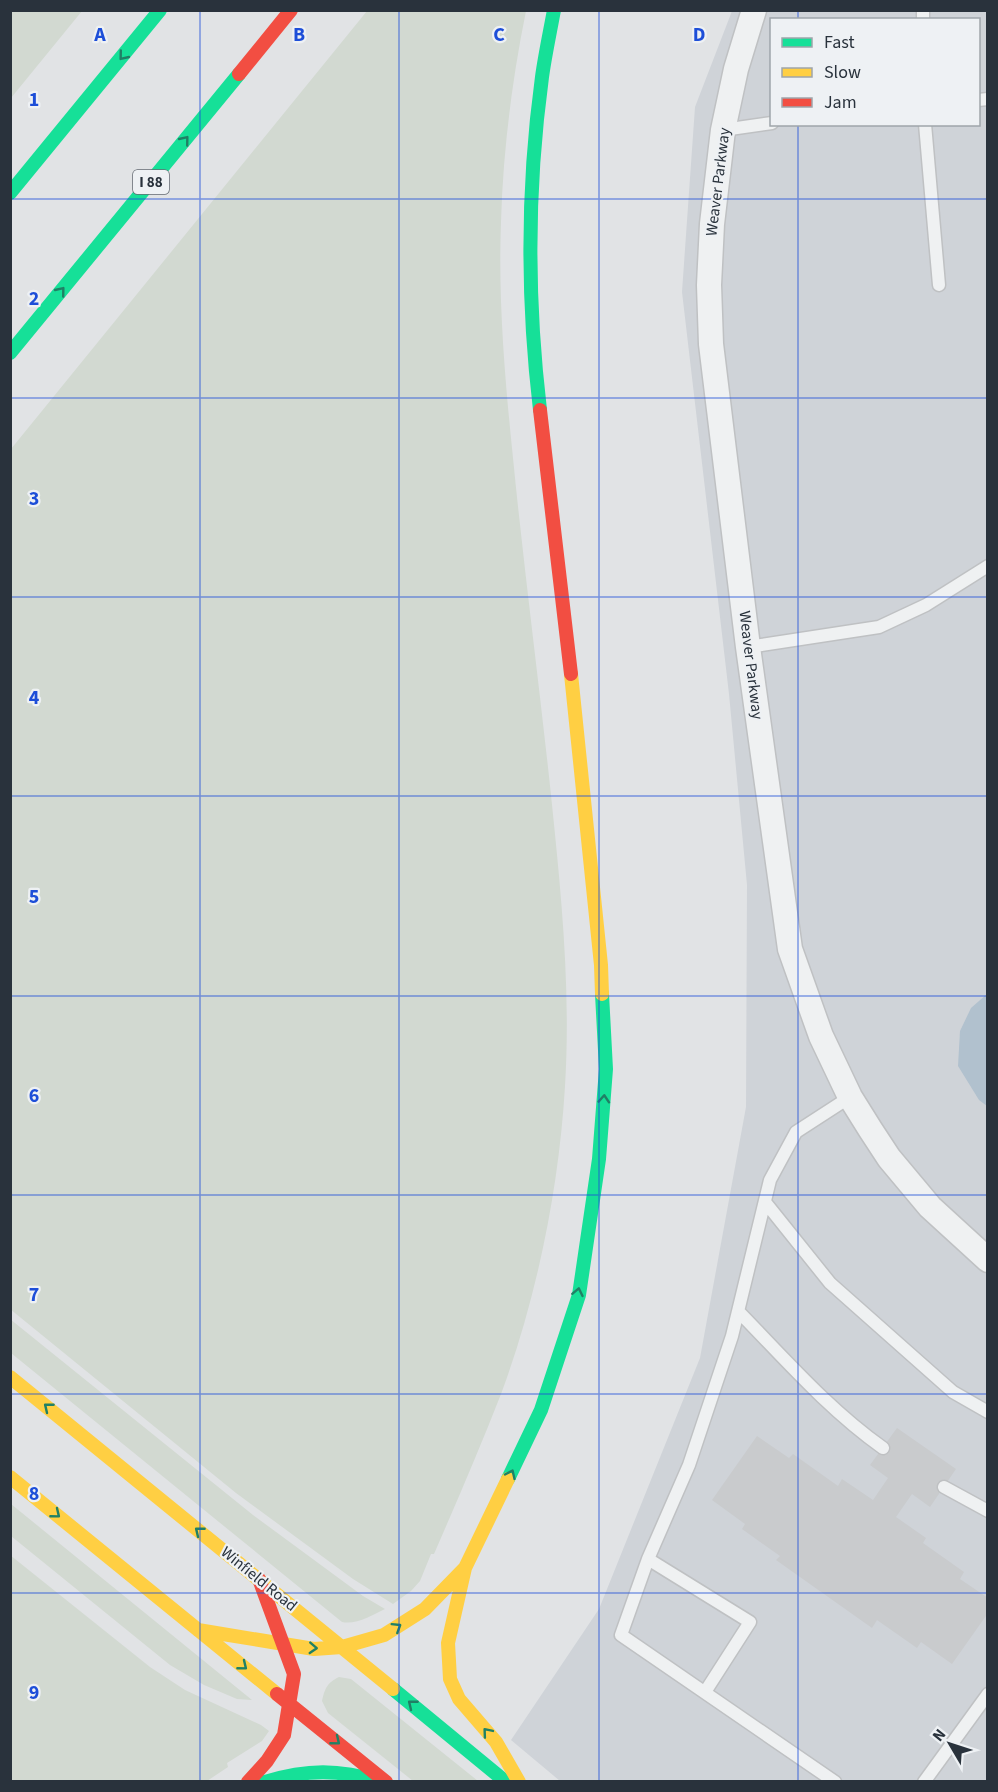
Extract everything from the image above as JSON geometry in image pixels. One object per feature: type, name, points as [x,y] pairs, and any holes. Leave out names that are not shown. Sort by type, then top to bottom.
[{"type":"main road","points":[[10,193],[160,10]]},
{"type":"main road","name":"I 88","points":[[10,353],[291,10]]},
{"type":"main road","points":[[519,1782],[496,1742],[459,1699],[450,1679],[448,1643],[465,1568],[541,1410],[579,1295],[599,1160],[606,1069],[601,965],[573,693],[536,377],[530,284],[533,172],[542,78],[554,10]]},
{"type":"main road","name":"Winfield Road","points":[[10,1377],[506,1782]]},
{"type":"main road","points":[[10,1477],[386,1782]]},
{"type":"main road","points":[[198,1629],[315,1649],[342,1647],[384,1635],[425,1609],[465,1568]]},
{"type":"main road","points":[[248,1782],[267,1761],[284,1735],[294,1674],[259,1579]]},
{"type":"main road","points":[[265,1782],[280,1776],[319,1770],[356,1773],[381,1782]]},
{"type":"street","name":"Weaver Parkway","points":[[754,10],[736,69],[723,130],[712,224],[709,285],[711,344],[748,647],[790,949],[821,1036],[850,1097],[889,1158],[930,1208],[987,1260]]},
{"type":"lane","points":[[723,130],[770,123]]},
{"type":"lane","points":[[925,126],[939,285]]},
{"type":"lane","points":[[748,647],[879,627],[926,605],[987,566]]},
{"type":"lane","points":[[835,1782],[621,1635],[648,1559],[689,1465],[738,1311],[770,1180],[796,1132],[850,1097]]},
{"type":"lane","points":[[765,1202],[830,1283],[953,1392],[987,1412]]},
{"type":"lane","points":[[738,1311],[823,1398],[883,1448]]},
{"type":"lane","points":[[944,1487],[987,1511]]},
{"type":"lane","points":[[648,1559],[750,1622],[705,1692]]},
{"type":"lane","points":[[924,1782],[987,1694]]},
{"type":"shaded area","points":[[10,11],[82,11],[11,98]]},
{"type":"shaded area","points":[[367,11],[526,11],[512,89],[506,142],[500,251],[501,310],[513,458],[558,868],[567,1013],[562,1125],[552,1203],[535,1281],[514,1357],[477,1454],[434,1554],[431,1554],[420,1581],[393,1604],[353,1579],[236,1493],[10,1309],[11,449]]},
{"type":"shaded area","points":[[732,11],[987,11],[987,1781],[560,1781],[511,1740],[599,1609],[700,1358],[746,1107],[747,885],[729,694],[682,292],[695,107]]},
{"type":"shaded area","points":[[10,1319],[253,1515],[363,1596],[385,1609],[359,1621],[342,1622],[11,1353]]},
{"type":"shaded area","points":[[10,1504],[252,1700],[237,1699],[204,1685],[170,1665],[11,1536]]},
{"type":"shaded area","points":[[10,1555],[150,1667],[185,1690],[261,1725],[269,1731],[262,1741],[227,1763],[228,1767],[207,1781],[11,1781]]},
{"type":"shaded area","points":[[339,1677],[351,1679],[478,1781],[413,1781],[328,1713],[322,1701],[324,1693],[327,1686]]},
{"type":"water","points":[[987,994],[987,1106],[979,1100],[958,1066],[960,1031],[971,1008]]},
{"type":"building","points":[[897,1428],[956,1469],[930,1507],[912,1494],[896,1517],[926,1538],[923,1543],[964,1572],[960,1579],[988,1598],[988,1613],[952,1664],[921,1642],[917,1648],[877,1620],[872,1628],[776,1560],[780,1556],[742,1529],[745,1524],[712,1500],[757,1436],[789,1458],[793,1454],[838,1486],[842,1479],[873,1500],[888,1478],[870,1465]]},
{"type":"traffic: fast","points":[[10,193],[160,10]]},
{"type":"traffic: fast","points":[[540,410],[531,285],[531,202],[537,118],[554,10]]},
{"type":"traffic: fast","points":[[10,353],[239,74]]},
{"type":"traffic: fast","points":[[508,1479],[541,1410],[579,1295],[599,1159],[606,1069],[602,994]]},
{"type":"traffic: fast","points":[[393,1689],[506,1782]]},
{"type":"traffic: fast","points":[[265,1782],[295,1775],[323,1772],[351,1775],[381,1782]]},
{"type":"traffic: slow","points":[[571,674],[601,965],[602,994]]},
{"type":"traffic: slow","points":[[10,1377],[393,1689]]},
{"type":"traffic: slow","points":[[10,1477],[277,1694]]},
{"type":"traffic: slow","points":[[198,1630],[314,1649],[342,1647],[384,1635],[425,1609],[465,1568],[508,1479]]},
{"type":"traffic: slow","points":[[465,1568],[448,1643],[450,1679],[459,1699],[496,1742],[519,1782]]},
{"type":"traffic: jam","points":[[239,74],[291,10]]},
{"type":"traffic: jam","points":[[540,410],[571,674]]},
{"type":"traffic: jam","points":[[248,1782],[267,1761],[284,1735],[294,1674],[259,1579]]},
{"type":"traffic: jam","points":[[277,1694],[386,1782]]}]
